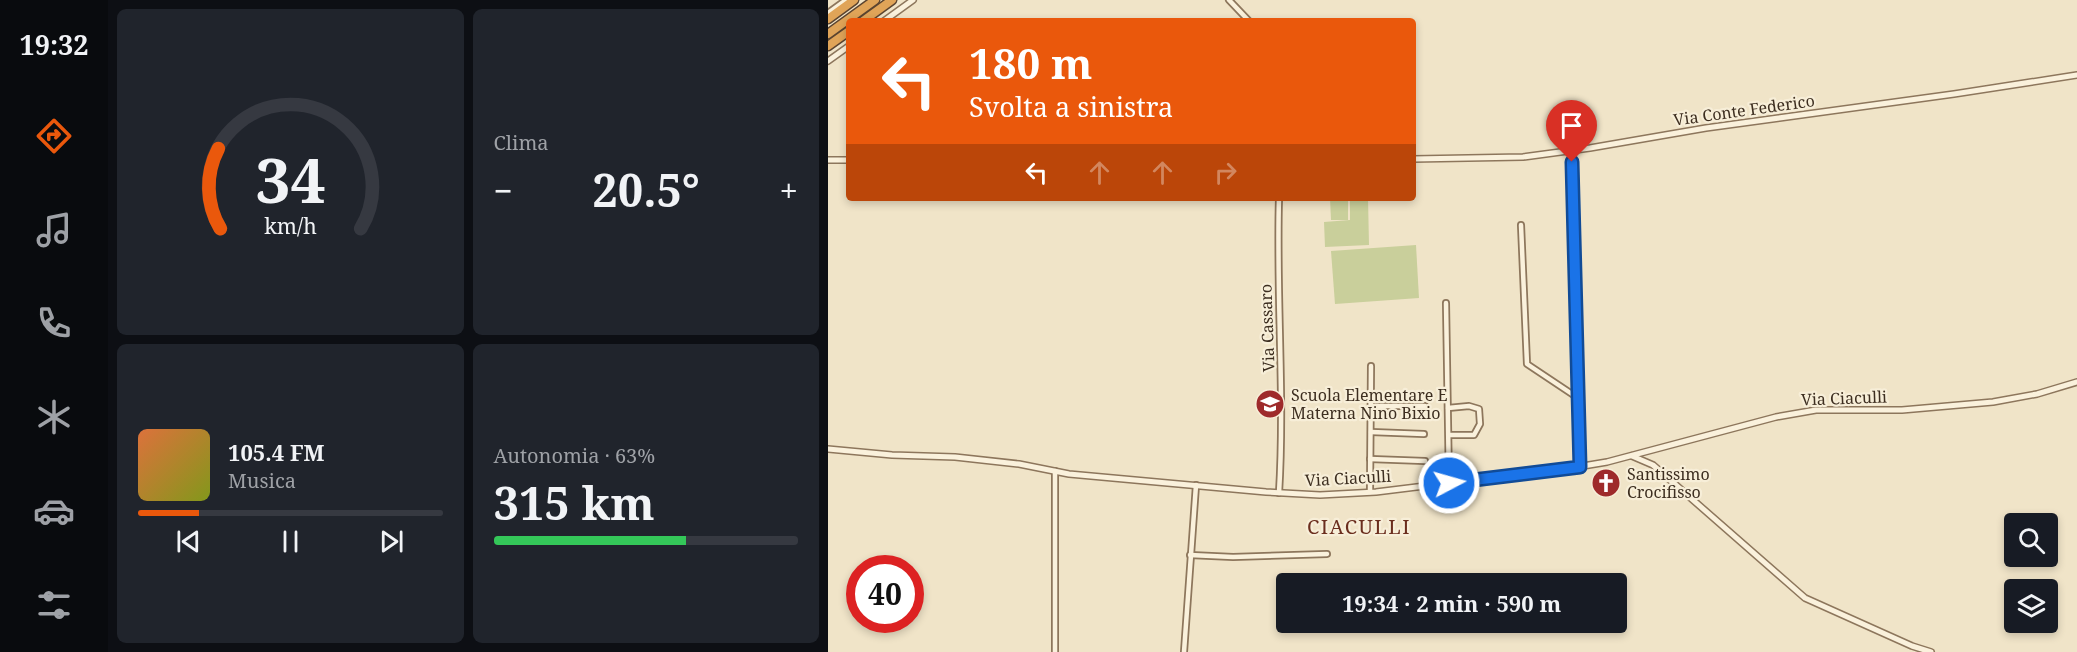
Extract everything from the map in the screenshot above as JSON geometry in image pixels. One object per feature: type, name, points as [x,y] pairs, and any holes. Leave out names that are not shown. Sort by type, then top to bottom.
[{"type":"highway","points":[[828,19],[854,0]]},
{"type":"highway","points":[[850,18],[875,0]]},
{"type":"highway","points":[[867,18],[892,0]]},
{"type":"highway","points":[[828,34],[846,21]]},
{"type":"highway","points":[[828,46],[846,33]]},
{"type":"street","points":[[828,13],[846,0]]},
{"type":"street","points":[[888,18],[914,0]]},
{"type":"street","points":[[1229,0],[1246,18]]},
{"type":"street","points":[[828,61],[846,48]]},
{"type":"street","name":"Via Conte Federico","points":[[1416,159],[1523,157],[2077,75]]},
{"type":"street","points":[[828,159],[846,160]]},
{"type":"street","points":[[1572,162],[1580,467]]},
{"type":"street","name":"Via Cassaro","points":[[1279,201],[1277,268],[1282,440],[1280,493]]},
{"type":"street","points":[[1521,225],[1527,364],[1578,399]]},
{"type":"street","points":[[1446,303],[1449,483]]},
{"type":"street","points":[[1370,492],[1371,366]]},
{"type":"street","name":"Via Ciaculli","points":[[828,449],[892,455],[954,457],[1019,464],[1055,471],[1320,495],[1370,492],[1580,467],[1776,417],[1816,410],[1902,410],[1993,402],[2037,394],[2077,382]]},
{"type":"street","points":[[1371,406],[1425,406]]},
{"type":"street","points":[[1448,408],[1469,406],[1479,409],[1480,424],[1474,435],[1449,435]]},
{"type":"street","points":[[1371,432],[1424,435]]},
{"type":"street","points":[[1630,455],[1653,465],[1805,598],[1912,646],[1931,652]]},
{"type":"street","points":[[1370,459],[1425,461]]},
{"type":"street","points":[[1055,471],[1055,652]]},
{"type":"street","points":[[1184,652],[1196,485]]},
{"type":"street","points":[[1190,555],[1233,557],[1327,554]]},
{"type":"green space","points":[[1330,201],[1348,201],[1348,220],[1331,220]]},
{"type":"green space","points":[[1350,201],[1368,201],[1369,245],[1325,247],[1324,222],[1350,220]]},
{"type":"green space","points":[[1416,245],[1419,298],[1335,304],[1331,251]]},
{"type":"place","name":"Scuola Elementare E Materna Nino Bixio","points":[[1270,404]]},
{"type":"place","name":"Santissimo Crocifisso","points":[[1606,483]]},
{"type":"district","name":"CIACULLI","points":[[1359,527]]},
{"type":"route","points":[[1449,483],[1580,467],[1572,162]]}]
